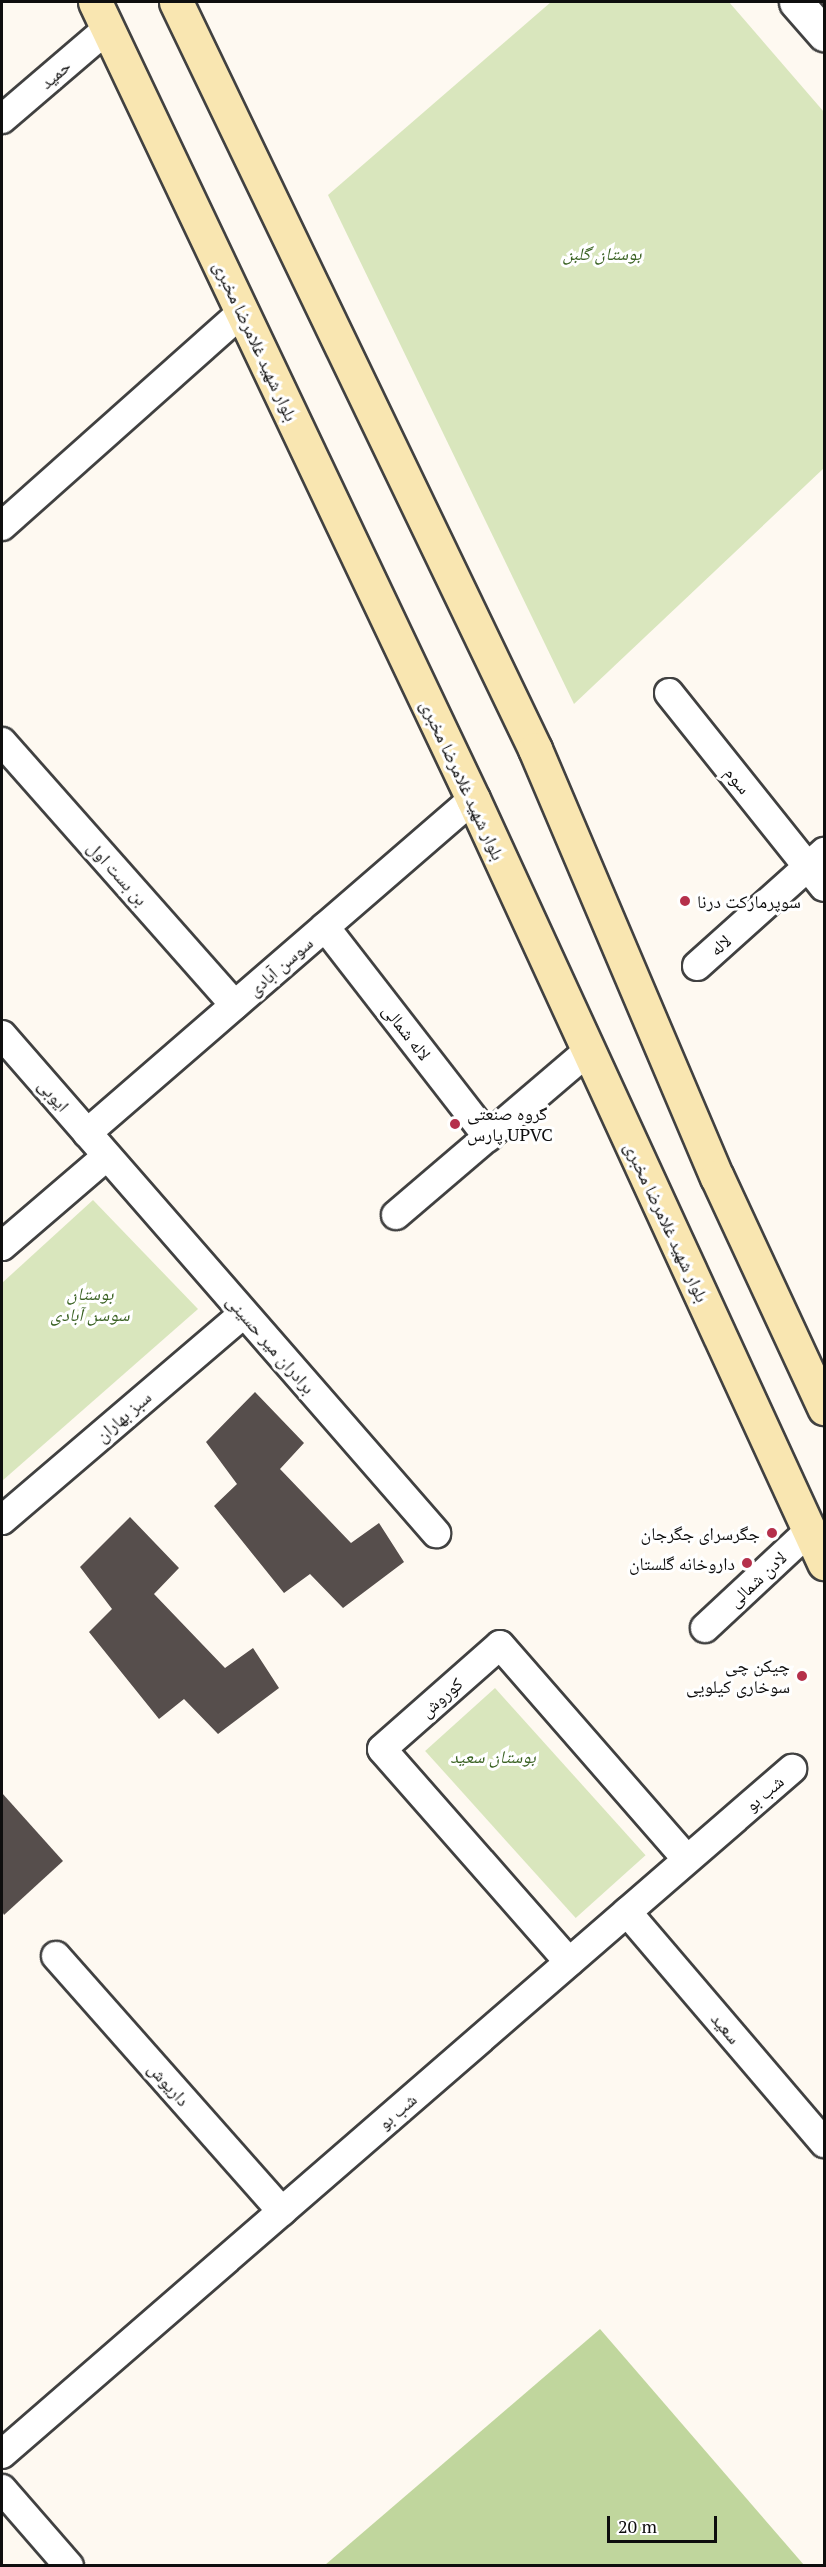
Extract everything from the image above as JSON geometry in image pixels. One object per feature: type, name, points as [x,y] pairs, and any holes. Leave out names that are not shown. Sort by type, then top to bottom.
[{"type":"main road","points":[[176,2],[535,749],[717,1177],[825,1408]]},
{"type":"main road","name":"بلوار شهید غلامرضا مخبری","points":[[101,15],[472,799],[825,1563]]},
{"type":"street","points":[[796,2],[825,34]]},
{"type":"street","name":"حمید","points":[[2,119],[101,15]]},
{"type":"street","points":[[2,526],[242,312]]},
{"type":"street","name":"سوم","points":[[669,693],[819,869]]},
{"type":"street","name":"بن بست اول","points":[[2,742],[235,1005]]},
{"type":"street","name":"سوسن آبادی","points":[[87,1133],[472,799]]},
{"type":"street","name":"لاله","points":[[697,966],[819,869]]},
{"type":"street","name":"لاله شمالی","points":[[326,927],[488,1137]]},
{"type":"street","name":"ایوبی","points":[[2,1035],[106,1156]]},
{"type":"street","points":[[396,1215],[588,1051]]},
{"type":"street","points":[[2,1246],[106,1156]]},
{"type":"street","name":"برادران میر حسینی","points":[[106,1156],[436,1533]]},
{"type":"street","name":"سبز بهاران","points":[[2,1520],[244,1313]]},
{"type":"street","name":"لادن شمالی","points":[[705,1628],[810,1530]]},
{"type":"street","name":"کوروش","points":[[569,1962],[382,1749],[500,1645],[687,1859]]},
{"type":"street","name":"شب بو","points":[[2,2454],[792,1768]]},
{"type":"street","name":"سعید","points":[[627,1912],[825,2144]]},
{"type":"street","name":"داریوش","points":[[56,1956],[282,2211]]},
{"type":"street","points":[[2,2489],[69,2565]]},
{"type":"green space","name":"بوستان گلبن","points":[[551,2],[729,2],[824,112],[824,468],[574,704],[328,195]]},
{"type":"green space","name":"بوستان سوسن آبادی","points":[[93,1200],[198,1309],[2,1481],[2,1283]]},
{"type":"green space","name":"بوستان سعید","points":[[495,1688],[646,1855],[576,1918],[425,1751]]},
{"type":"green space","points":[[600,2329],[804,2565],[325,2565]]},
{"type":"building","points":[[255,1392],[304,1443],[280,1469],[351,1543],[379,1523],[404,1562],[343,1608],[310,1574],[284,1593],[214,1506],[237,1484],[206,1442]]},
{"type":"building","points":[[130,1517],[179,1568],[154,1594],[225,1668],[253,1648],[279,1688],[218,1734],[184,1699],[159,1719],[89,1632],[112,1609],[80,1567]]},
{"type":"building","points":[[2,1793],[63,1861],[4,1915],[2,1911]]},
{"type":"place","name":"سوپرمارکت درنا","points":[[685,901]]},
{"type":"place","name":"گروه صنعتی پارس UPVC","points":[[455,1124]]},
{"type":"place","name":"جگرسرای جگرجان","points":[[772,1533]]},
{"type":"place","name":"داروخانه گلستان","points":[[747,1563]]},
{"type":"place","name":"چیکن چی سوخاری کیلویی","points":[[802,1676]]}]
